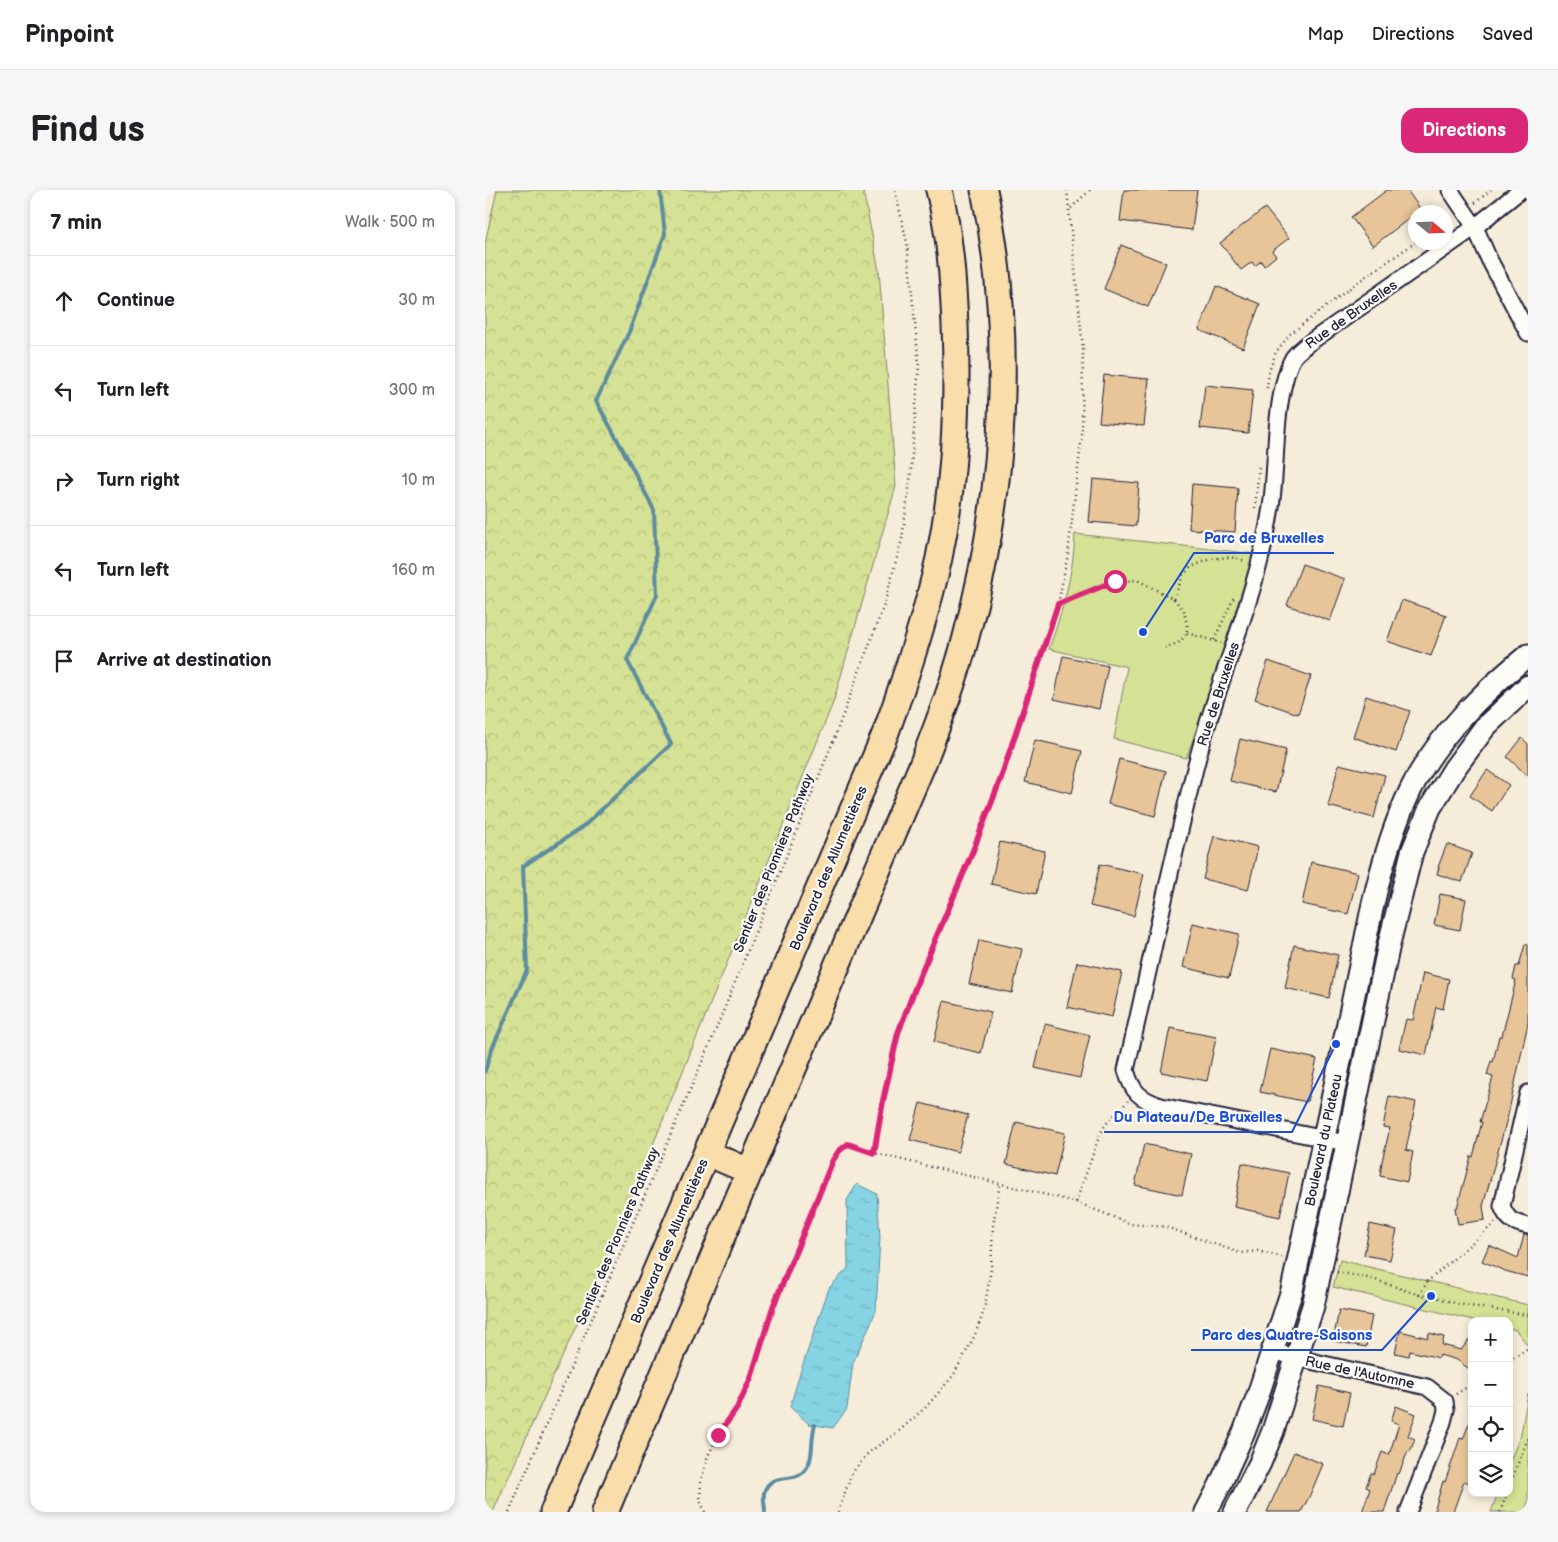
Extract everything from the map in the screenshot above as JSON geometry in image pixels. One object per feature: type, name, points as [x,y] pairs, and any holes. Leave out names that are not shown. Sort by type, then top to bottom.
[{"type":"highway","name":"Boulevard des Allumettières","points":[[553,1512],[886,732],[906,678],[931,595],[950,487],[956,398],[953,278],[943,205],[939,190]]},
{"type":"highway","points":[[605,1512],[923,763],[956,672],[974,606],[988,537],[1000,426],[1000,315],[991,236],[983,190]]},
{"type":"highway","points":[[707,1153],[749,1171]]},
{"type":"main road","name":"Boulevard du Plateau","points":[[1206,1512],[1244,1432],[1273,1351],[1292,1290],[1379,876],[1400,813],[1424,766],[1457,723],[1488,689],[1528,655]]},
{"type":"main road","name":"Boulevard du Plateau","points":[[1235,1512],[1260,1463],[1273,1431],[1297,1358],[1318,1284],[1346,1143],[1404,878],[1420,830],[1442,787],[1469,747],[1500,712],[1528,686]]},
{"type":"street","points":[[1450,190],[1475,227],[1489,259],[1528,333]]},
{"type":"street","name":"Rue de Bruxelles","points":[[1136,1093],[1129,1083],[1125,1070],[1175,848],[1198,757],[1218,688],[1260,565],[1271,505],[1281,398],[1289,366],[1294,357],[1306,345],[1475,227],[1521,190]]},
{"type":"street","points":[[1136,1093],[1147,1101],[1161,1106],[1346,1143]]},
{"type":"street","points":[[1528,1094],[1503,1194],[1502,1206],[1505,1215],[1515,1223],[1528,1226]]},
{"type":"street","name":"Rue de l'Automne","points":[[1273,1351],[1427,1387],[1445,1401]]},
{"type":"street","points":[[1408,1512],[1443,1422],[1446,1410],[1445,1401]]},
{"type":"path","name":"Sentier des Pionniers Pathway","points":[[509,1512],[714,1034],[832,744],[884,604],[902,539],[910,481],[919,365],[907,243],[895,190]]},
{"type":"path","points":[[874,1153],[898,1033],[1001,778],[1058,604],[1068,554],[1082,434],[1083,349],[1071,208],[1067,190]]},
{"type":"path","points":[[1071,208],[1090,190]]},
{"type":"path","points":[[1174,598],[1183,575],[1191,567],[1230,557],[1260,565]]},
{"type":"path","points":[[1058,604],[1115,581],[1137,580],[1174,598],[1184,611],[1187,632],[1180,642],[1165,648]]},
{"type":"path","points":[[1187,632],[1214,640],[1223,645]]},
{"type":"path","points":[[1076,1202],[1105,1125],[1136,1093]]},
{"type":"path","points":[[705,1512],[700,1500],[701,1481],[708,1456],[718,1435],[737,1408],[751,1378],[773,1307],[833,1160],[839,1151],[848,1144],[874,1153],[1076,1202],[1131,1224],[1166,1227],[1240,1253],[1257,1251],[1284,1257]]},
{"type":"path","points":[[838,1512],[853,1473],[868,1453],[899,1431],[926,1407],[953,1376],[974,1337],[984,1311],[991,1269],[993,1226],[1000,1183]]},
{"type":"path","points":[[1419,1295],[1428,1281],[1505,1215]]},
{"type":"path","points":[[1332,1270],[1373,1279],[1419,1295],[1439,1298],[1458,1304],[1528,1315]]},
{"type":"path","points":[[1513,1357],[1528,1348]]},
{"type":"path","points":[[1445,1401],[1468,1387]]},
{"type":"path","points":[[1513,1476],[1528,1438]]},
{"type":"path","points":[[1500,1512],[1506,1497]]},
{"type":"green space","points":[[497,190],[863,190],[879,271],[896,486],[833,703],[610,1250],[493,1512],[485,1512],[485,243]]},
{"type":"green space","points":[[1075,534],[1256,554],[1214,683],[1186,758],[1114,739],[1127,667],[1049,649],[1066,592],[1072,564]]},
{"type":"green space","points":[[1340,1260],[1528,1305],[1528,1346],[1516,1330],[1513,1329],[1513,1317],[1468,1317],[1468,1319],[1333,1287]]},
{"type":"green space","points":[[1528,1394],[1528,1503],[1524,1512],[1491,1512],[1497,1497],[1513,1497],[1513,1454],[1521,1434]]},
{"type":"water","points":[[857,1184],[877,1194],[880,1237],[876,1311],[853,1363],[847,1409],[833,1428],[809,1424],[790,1407],[829,1288],[848,1268],[847,1200]]},
{"type":"building","points":[[1124,190],[1197,190],[1192,230],[1120,221]]},
{"type":"building","points":[[1387,190],[1407,190],[1418,205],[1408,205],[1408,219],[1373,246],[1351,217]]},
{"type":"building","points":[[1265,208],[1289,238],[1272,251],[1276,256],[1264,266],[1261,261],[1255,266],[1252,262],[1241,270],[1220,243]]},
{"type":"building","points":[[1121,245],[1166,263],[1148,307],[1104,289]]},
{"type":"building","points":[[1216,286],[1260,304],[1243,348],[1199,330]]},
{"type":"building","points":[[1104,375],[1149,379],[1144,426],[1099,422]]},
{"type":"building","points":[[1205,385],[1253,390],[1248,433],[1200,428]]},
{"type":"building","points":[[1093,479],[1139,483],[1136,526],[1089,522]]},
{"type":"building","points":[[1192,484],[1238,488],[1235,532],[1189,529]]},
{"type":"building","points":[[1302,564],[1345,579],[1330,621],[1287,605]]},
{"type":"building","points":[[1402,600],[1446,615],[1431,656],[1387,641]]},
{"type":"building","points":[[1063,656],[1108,666],[1099,709],[1054,699]]},
{"type":"building","points":[[1268,661],[1311,676],[1298,714],[1255,699]]},
{"type":"building","points":[[1366,696],[1410,711],[1396,752],[1353,737]]},
{"type":"building","points":[[1522,738],[1528,744],[1528,776],[1507,757]]},
{"type":"building","points":[[1240,739],[1286,750],[1276,792],[1230,781]]},
{"type":"building","points":[[1035,740],[1082,751],[1072,793],[1025,782]]},
{"type":"building","points":[[1119,759],[1166,771],[1155,816],[1108,804]]},
{"type":"building","points":[[1339,764],[1385,775],[1374,818],[1328,806]]},
{"type":"building","points":[[1487,770],[1509,785],[1492,811],[1470,796]]},
{"type":"building","points":[[1214,836],[1258,847],[1248,890],[1203,879]]},
{"type":"building","points":[[1000,842],[1045,851],[1036,894],[991,884]]},
{"type":"building","points":[[1447,844],[1472,853],[1462,882],[1437,874]]},
{"type":"building","points":[[1311,862],[1358,873],[1348,914],[1302,904]]},
{"type":"building","points":[[1100,864],[1144,874],[1134,916],[1090,906]]},
{"type":"building","points":[[1440,894],[1466,899],[1460,930],[1434,925]]},
{"type":"building","points":[[1193,923],[1239,934],[1229,978],[1183,967]]},
{"type":"building","points":[[979,940],[1022,949],[1012,993],[969,984]]},
{"type":"building","points":[[1525,944],[1528,945],[1528,1023],[1508,1115],[1483,1206],[1485,1220],[1458,1224],[1455,1208],[1457,1208],[1471,1156],[1473,1157],[1482,1122],[1480,1122],[1493,1077],[1487,1075],[1491,1061],[1493,1062],[1499,1036],[1502,1036],[1516,980],[1513,979],[1516,966],[1519,966]]},
{"type":"building","points":[[1294,945],[1338,955],[1329,998],[1285,988]]},
{"type":"building","points":[[1077,962],[1122,972],[1112,1017],[1067,1007]]},
{"type":"building","points":[[1423,973],[1449,979],[1443,1009],[1436,1007],[1426,1055],[1399,1049],[1406,1019],[1413,1020]]},
{"type":"building","points":[[944,1001],[991,1012],[981,1053],[934,1042]]},
{"type":"building","points":[[1045,1024],[1090,1035],[1080,1078],[1035,1068]]},
{"type":"building","points":[[1170,1028],[1216,1037],[1207,1081],[1161,1072]]},
{"type":"building","points":[[1270,1049],[1317,1059],[1307,1102],[1260,1092]]},
{"type":"building","points":[[1389,1096],[1416,1102],[1406,1150],[1413,1152],[1407,1182],[1380,1176],[1390,1128],[1383,1127]]},
{"type":"building","points":[[920,1103],[968,1115],[958,1152],[910,1140]]},
{"type":"building","points":[[1016,1122],[1065,1133],[1055,1176],[1006,1164]]},
{"type":"building","points":[[1144,1144],[1191,1154],[1182,1195],[1135,1185]]},
{"type":"building","points":[[1242,1163],[1289,1173],[1280,1217],[1234,1207]]},
{"type":"building","points":[[1370,1224],[1397,1230],[1390,1260],[1364,1255]]},
{"type":"building","points":[[1524,1235],[1528,1235],[1528,1277],[1505,1271],[1482,1261],[1489,1245],[1518,1258]]},
{"type":"building","points":[[1339,1310],[1372,1316],[1366,1347],[1333,1341]]},
{"type":"building","points":[[1400,1331],[1428,1338],[1429,1333],[1444,1337],[1442,1345],[1461,1350],[1468,1341],[1468,1368],[1457,1360],[1440,1355],[1439,1358],[1410,1351],[1409,1356],[1395,1353]]},
{"type":"building","points":[[1319,1386],[1350,1393],[1343,1426],[1312,1419]]},
{"type":"building","points":[[1396,1406],[1416,1414],[1408,1436],[1415,1439],[1399,1474],[1397,1473],[1384,1512],[1362,1512],[1370,1489],[1366,1487],[1371,1473],[1374,1474],[1382,1452],[1389,1455],[1399,1424],[1391,1421]]},
{"type":"building","points":[[1468,1426],[1468,1482],[1464,1481],[1453,1512],[1434,1512],[1443,1481],[1445,1482],[1460,1438],[1463,1439]]},
{"type":"building","points":[[1294,1452],[1323,1464],[1310,1495],[1301,1512],[1267,1512]]},
{"type":"waterway","points":[[485,1071],[491,1051],[527,970],[523,866],[583,827],[671,744],[627,660],[657,595],[654,510],[596,401],[629,332],[665,234],[660,190]]},
{"type":"waterway","points":[[765,1512],[764,1493],[767,1486],[777,1480],[795,1477],[805,1470],[808,1465],[815,1425]]},
{"type":"place","name":"Parc de Bruxelles","points":[[1143,632]]},
{"type":"place","name":"Du Plateau/De Bruxelles","points":[[1336,1044]]},
{"type":"place","name":"Parc des Quatre-Saisons","points":[[1431,1296]]},
{"type":"route","points":[[718,1435],[737,1408],[751,1378],[773,1307],[805,1224],[833,1160],[839,1151],[848,1144],[874,1153],[898,1033],[1001,778],[1058,604],[1115,581]]}]
